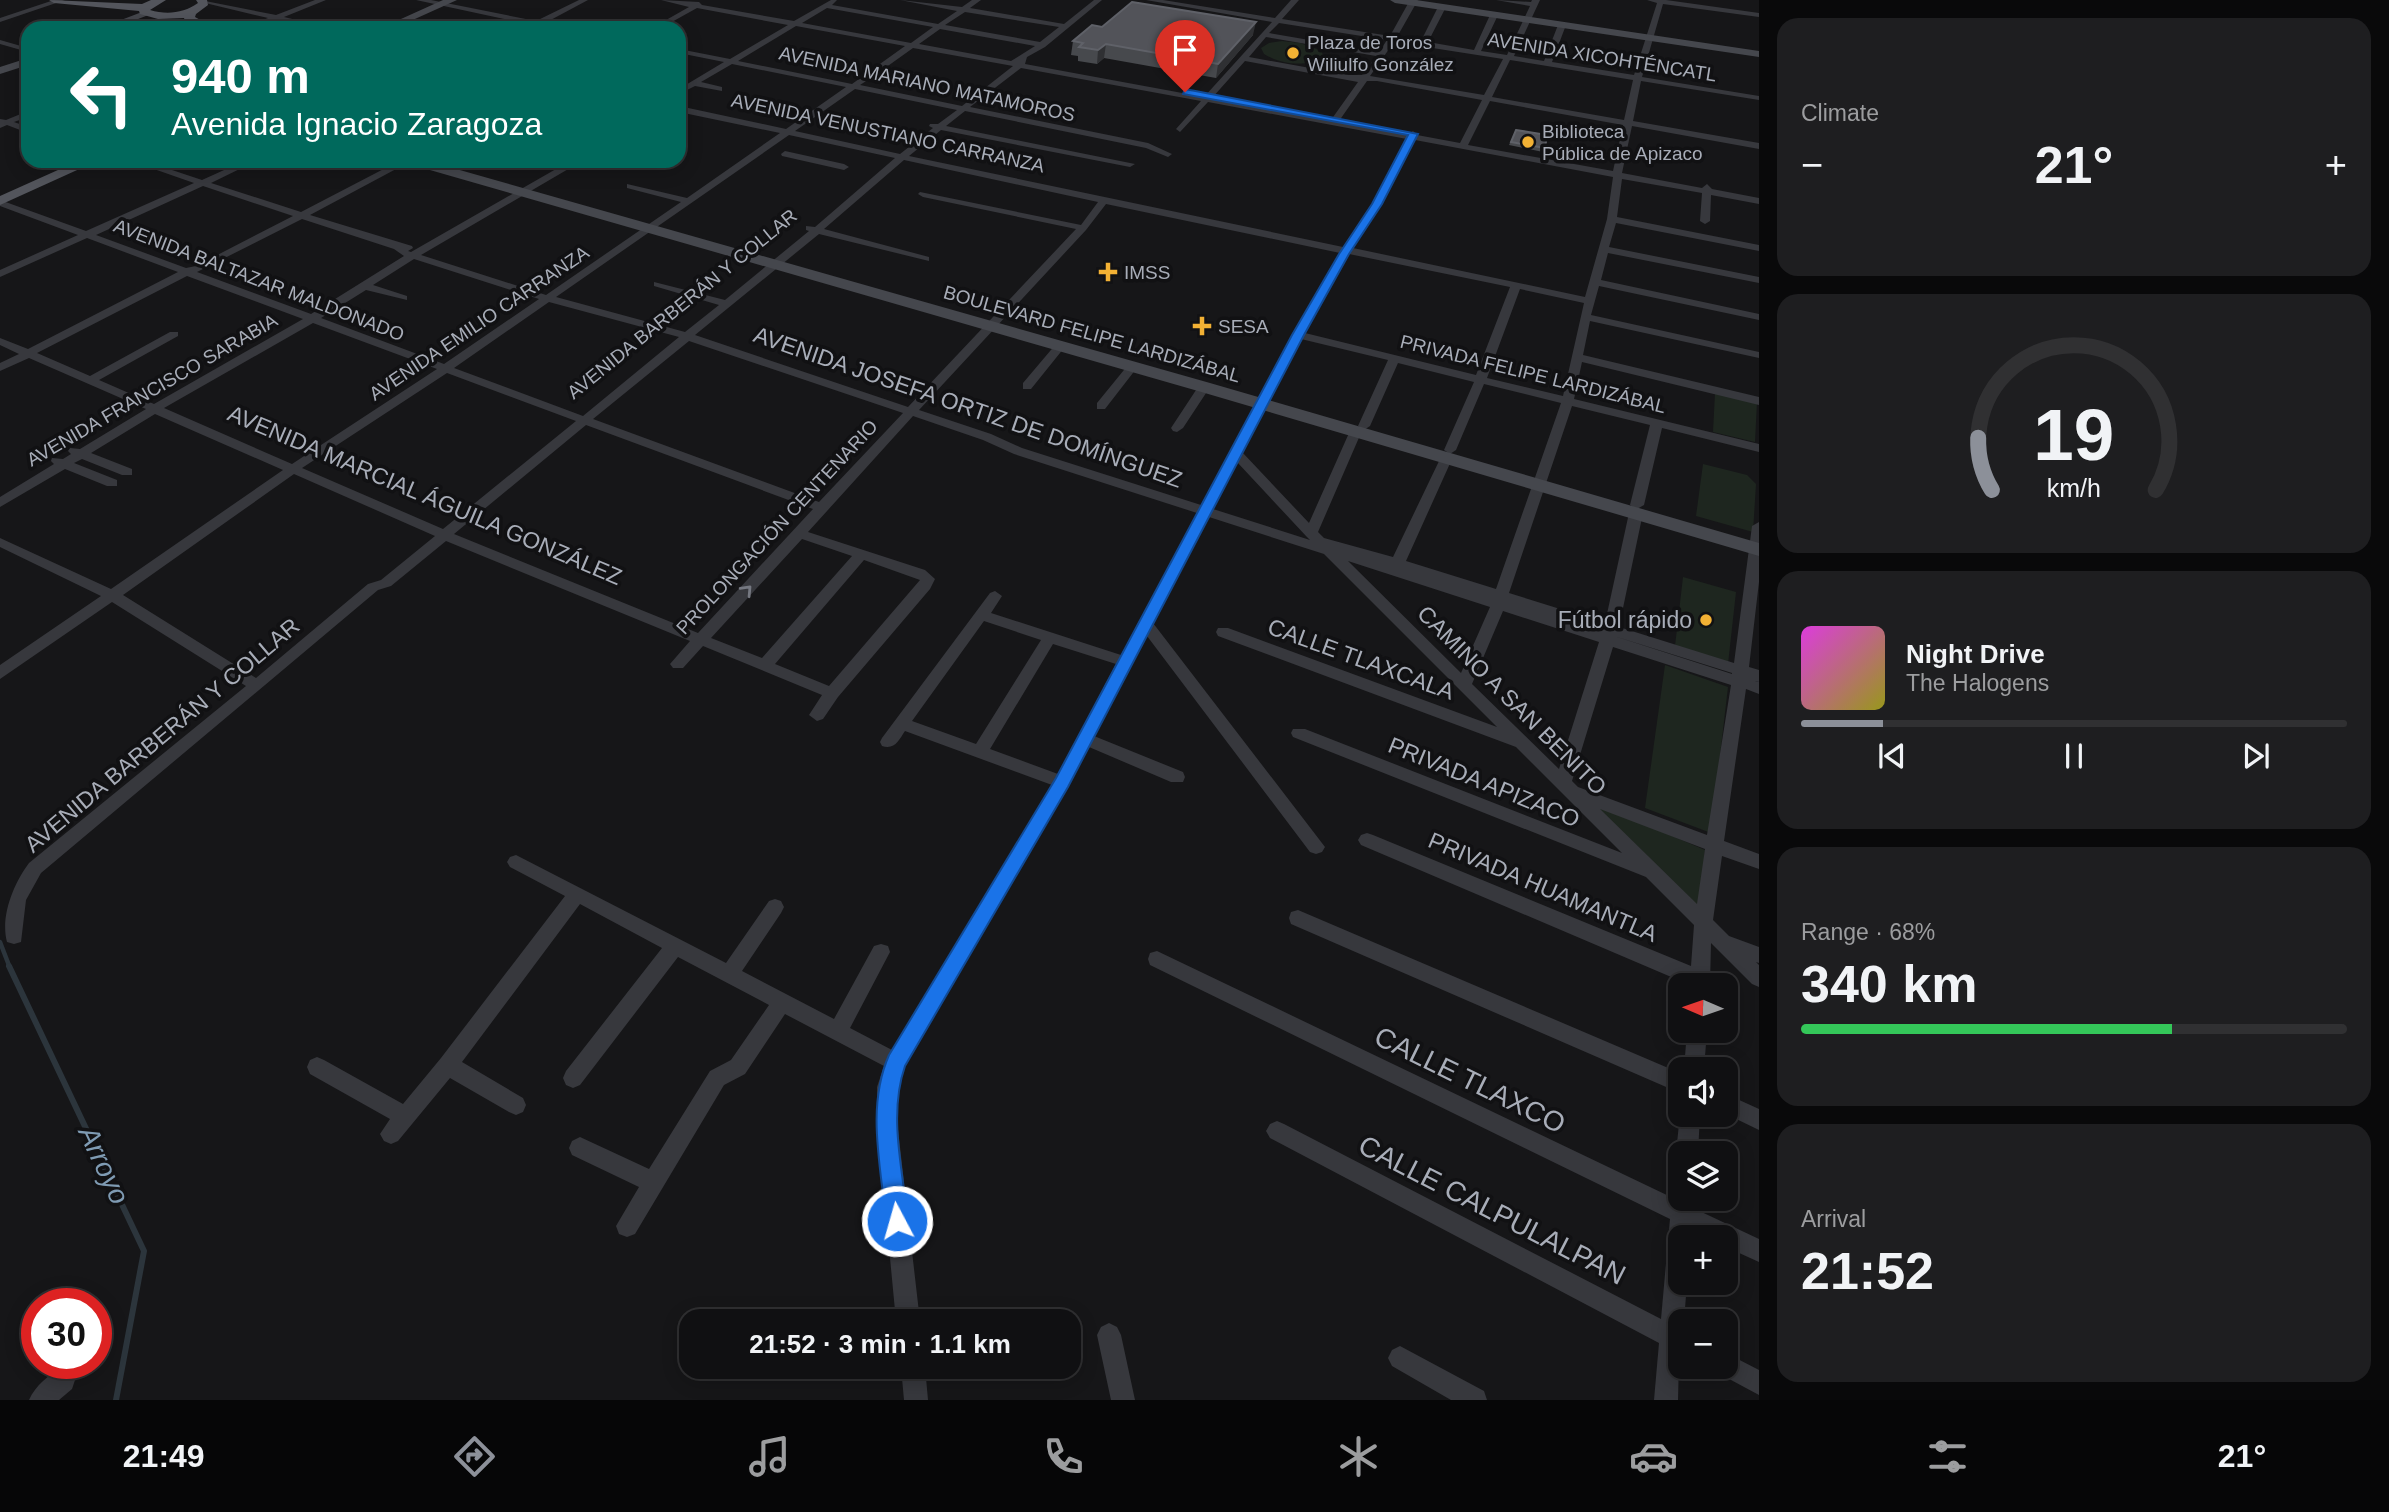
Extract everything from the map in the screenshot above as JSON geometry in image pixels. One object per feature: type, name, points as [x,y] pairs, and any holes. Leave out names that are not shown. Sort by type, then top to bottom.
[{"type":"main road","points":[[57,0],[148,12],[179,21]]},
{"type":"main road","points":[[88,0],[125,3],[160,0]]},
{"type":"main road","points":[[132,21],[148,12],[160,0]]},
{"type":"main road","points":[[1395,0],[1759,53]]},
{"type":"main road","points":[[1414,1],[1652,37]]},
{"type":"main road","points":[[403,21],[449,2]]},
{"type":"main road","points":[[411,21],[449,2]]},
{"type":"main road","points":[[169,16],[199,5]]},
{"type":"main road","points":[[193,21],[188,15],[199,5]]},
{"type":"main road","points":[[124,21],[148,12]]},
{"type":"main road","points":[[0,68],[21,57]]},
{"type":"main road","points":[[0,191],[54,168]]},
{"type":"main road","points":[[0,202],[75,168]]},
{"type":"main road","name":"BOULEVARD FELIPE LARDIZÁBAL","points":[[444,168],[1636,509],[1758,541]]},
{"type":"main road","name":"BOULEVARD FELIPE LARDIZÁBAL","points":[[451,168],[465,173]]},
{"type":"main road","name":"BOULEVARD FELIPE LARDIZÁBAL","points":[[992,324],[1060,346],[1262,401]]},
{"type":"street","points":[[0,19],[57,0]]},
{"type":"street","points":[[271,21],[322,0]]},
{"type":"street","points":[[308,6],[329,0]]},
{"type":"street","points":[[420,0],[449,2],[534,21]]},
{"type":"street","points":[[541,21],[584,0]]},
{"type":"street","points":[[666,0],[705,3]]},
{"type":"street","points":[[681,0],[1759,199]]},
{"type":"street","points":[[686,93],[836,0]]},
{"type":"street","points":[[904,0],[1065,26]]},
{"type":"street","name":"AVENIDA EMILIO CARRANZA","points":[[0,673],[293,469],[553,298],[977,0]]},
{"type":"street","name":"AVENIDA BARBERÁN Y COLLAR","points":[[14,936],[14,904],[21,887],[35,868],[373,587],[386,583],[438,532],[580,420],[813,229],[898,155],[1098,0]]},
{"type":"street","name":"AVENIDA XICOHTÉNCATL","points":[[1150,0],[1224,8],[1278,20],[1759,98]]},
{"type":"street","points":[[1180,129],[1295,0]]},
{"type":"street","points":[[1474,147],[1491,100],[1535,2],[1500,0]]},
{"type":"street","points":[[1464,685],[1500,599],[1568,401],[1576,357],[1612,219],[1627,123],[1637,79],[1652,37],[1661,0],[1759,13]]},
{"type":"street","points":[[1334,121],[1392,39],[1414,1]]},
{"type":"street","points":[[675,21],[705,3]]},
{"type":"street","points":[[199,5],[286,21]]},
{"type":"street","points":[[826,6],[1042,44]]},
{"type":"street","points":[[1423,44],[1442,7]]},
{"type":"street","points":[[1476,53],[1493,15]]},
{"type":"street","points":[[269,21],[283,21]]},
{"type":"street","points":[[1547,64],[1562,25]]},
{"type":"street","points":[[1265,35],[1381,55]]},
{"type":"street","points":[[1,40],[21,50]]},
{"type":"street","name":"AVENIDA MARIANO MATAMOROS","points":[[686,51],[1172,150],[1159,162]]},
{"type":"street","points":[[1243,58],[1759,146]]},
{"type":"street","points":[[879,69],[914,76]]},
{"type":"street","points":[[686,89],[698,84],[719,89]]},
{"type":"street","points":[[1464,145],[1491,100]]},
{"type":"street","name":"AVENIDA VENUSTIANO CARRANZA","points":[[686,109],[1514,287],[1759,355]]},
{"type":"street","points":[[936,127],[1130,164]]},
{"type":"street","name":"AVENIDA VENUSTIANO CARRANZA","points":[[787,131],[898,155]]},
{"type":"street","points":[[907,1309],[887,1121],[887,1087],[896,1062],[1062,782],[1340,251],[1377,204],[1412,136]]},
{"type":"street","points":[[807,159],[828,142]]},
{"type":"street","points":[[819,161],[838,144]]},
{"type":"street","points":[[785,154],[844,167]]},
{"type":"street","name":"AVENIDA JOSEFA ORTIZ DE DOMÍNGUEZ","points":[[158,168],[553,298],[682,335],[987,437],[1018,452],[1398,562],[1500,599],[1740,676],[1759,688]]},
{"type":"street","points":[[201,182],[227,168]]},
{"type":"street","points":[[0,274],[234,168]]},
{"type":"street","points":[[0,368],[32,355],[392,168]]},
{"type":"street","name":"AVENIDA FRANCISCO SARABIA","points":[[522,189],[554,168]]},
{"type":"street","name":"AVENIDA FRANCISCO SARABIA","points":[[308,317],[410,251],[563,168]]},
{"type":"street","points":[[630,186],[688,201]]},
{"type":"street","points":[[1705,221],[1707,190]]},
{"type":"street","points":[[923,194],[1083,228]]},
{"type":"street","name":"PROLONGACIÓN CENTENARIO","points":[[678,664],[1083,228],[1104,200]]},
{"type":"street","name":"AVENIDA BALTAZAR MALDONADO","points":[[0,202],[195,271],[308,317],[580,420],[821,507]]},
{"type":"street","points":[[1612,219],[1759,248]]},
{"type":"street","points":[[813,229],[925,259]]},
{"type":"street","points":[[1604,249],[1759,279]]},
{"type":"street","name":"AVENIDA FRANCISCO SARABIA","points":[[0,493],[59,462],[152,406],[365,286],[410,251]]},
{"type":"street","points":[[1596,282],[1759,317]]},
{"type":"street","points":[[658,284],[722,302]]},
{"type":"street","points":[[365,286],[403,298]]},
{"type":"street","points":[[1398,562],[1481,378],[1514,287]]},
{"type":"street","points":[[91,380],[174,334]]},
{"type":"street","name":"PRIVADA FELIPE LARDIZÁBAL","points":[[1298,335],[1759,448]]},
{"type":"street","name":"AVENIDA MARCIAL ÁGUILA GONZÁLEZ","points":[[0,341],[438,532],[832,693]]},
{"type":"street","points":[[1027,386],[1060,346]]},
{"type":"street","points":[[0,376],[32,355]]},
{"type":"street","points":[[1314,536],[1359,429],[1395,357]]},
{"type":"street","points":[[1576,357],[1759,401]]},
{"type":"street","points":[[1101,406],[1124,362]]},
{"type":"street","points":[[1177,428],[1204,387]]},
{"type":"street","points":[[1657,422],[1609,634],[1568,787],[1759,862]]},
{"type":"street","points":[[76,452],[129,471],[99,491]]},
{"type":"street","name":"CAMINO A SAN BENITO","points":[[1235,452],[1314,536],[1759,978]]},
{"type":"street","points":[[59,462],[112,483]]},
{"type":"street","name":"AVENIDA FRANCISCO SARABIA","points":[[0,503],[59,462]]},
{"type":"street","name":"AVENIDA JOSEFA ORTIZ DE DOMÍNGUEZ","points":[[1208,506],[1333,554],[1500,599]]},
{"type":"street","points":[[799,534],[920,573],[928,579],[925,586],[832,693],[817,715]]},
{"type":"street","points":[[1700,973],[1703,924],[1758,541]]},
{"type":"street","points":[[0,542],[114,596],[257,686]]},
{"type":"street","points":[[765,665],[862,554]]},
{"type":"street","points":[[888,742],[995,597]]},
{"type":"street","points":[[982,615],[1126,662]]},
{"type":"street","points":[[1145,623],[1316,847]]},
{"type":"street","name":"CALLE TLAXCALA","points":[[1223,632],[1522,743]]},
{"type":"street","points":[[980,752],[1049,638]]},
{"type":"street","name":"AVENIDA JOSEFA ORTIZ DE DOMÍNGUEZ","points":[[1740,676],[1759,676]]},
{"type":"street","points":[[902,723],[1062,782]]},
{"type":"street","name":"PRIVADA APIZACO","points":[[1299,733],[1653,873]]},
{"type":"street","points":[[1085,739],[1177,777]]},
{"type":"street","name":"PRIVADA HUAMANTLA","points":[[1367,840],[1679,973]]},
{"type":"street","points":[[516,862],[896,1062]]},
{"type":"street","points":[[391,1134],[448,1065],[577,894]]},
{"type":"street","points":[[729,974],[775,907]]},
{"type":"street","points":[[1298,918],[1668,1078]]},
{"type":"street","points":[[1720,941],[1759,955]]},
{"type":"street","points":[[573,1078],[675,946]]},
{"type":"street","points":[[838,1031],[881,952]]},
{"type":"street","name":"CALLE TLAXCO","points":[[1157,959],[1668,1199]]},
{"type":"street","points":[[627,1226],[716,1078],[738,1067],[782,1002]]},
{"type":"street","points":[[448,1065],[516,1105]]},
{"type":"street","points":[[317,1067],[405,1116]]},
{"type":"street","points":[[1738,1110],[1759,1120]]},
{"type":"street","name":"CALLE CALPULALPAN","points":[[1277,1132],[1668,1334]]},
{"type":"street","points":[[580,1148],[653,1182]]},
{"type":"street","points":[[1677,1309],[1682,1211]]},
{"type":"street","name":"CALLE TLAXCO","points":[[1691,1211],[1759,1251]]},
{"type":"street","points":[[1109,1335],[1124,1400]]},
{"type":"street","points":[[1400,1358],[1475,1400]]},
{"type":"street","points":[[1738,1372],[1759,1383]]},
{"type":"street","points":[[914,1379],[916,1400]]},
{"type":"street","points":[[1666,1400],[1669,1379]]},
{"type":"street","points":[[41,1400],[63,1380]]},
{"type":"shaded area","name":"Plaza de Toros Wiliulfo González","points":[[1269,43],[1300,43],[1322,51],[1323,57],[1302,64],[1278,60],[1264,54],[1261,48]]},
{"type":"shaded area","points":[[1715,393],[1757,402],[1755,442],[1713,432]]},
{"type":"shaded area","points":[[1703,464],[1747,475],[1756,484],[1753,532],[1696,516]]},
{"type":"shaded area","name":"Fútbol rápido","points":[[1683,577],[1736,592],[1728,664],[1675,646]]},
{"type":"shaded area","points":[[1665,665],[1728,687],[1711,833],[1645,808]]},
{"type":"shaded area","points":[[1590,801],[1705,850],[1699,910]]},
{"type":"building","points":[[1132,2],[1256,22],[1218,64],[1106,44],[1098,50],[1079,47],[1083,43],[1073,41],[1092,25],[1102,27]]},
{"type":"building","name":"Biblioteca Pública de Apizaco","points":[[1516,130],[1547,135],[1545,148],[1511,142]]},
{"type":"waterway","name":"Arroyo","points":[[0,942],[10,968]]},
{"type":"waterway","name":"Arroyo","points":[[9,966],[144,1251],[116,1400]]},
{"type":"place","name":"Plaza de Toros Wiliulfo González","points":[[1293,53]]},
{"type":"place","name":"Biblioteca Pública de Apizaco","points":[[1528,142]]},
{"type":"place","name":"IMSS","points":[[1108,272]]},
{"type":"place","name":"SESA","points":[[1202,326]]},
{"type":"place","name":"Fútbol rápido","points":[[1706,620]]},
{"type":"route","points":[[897,1221],[887,1121],[887,1087],[896,1062],[1062,782],[1298,335],[1344,254],[1377,204],[1413,134],[1185,92]]}]
